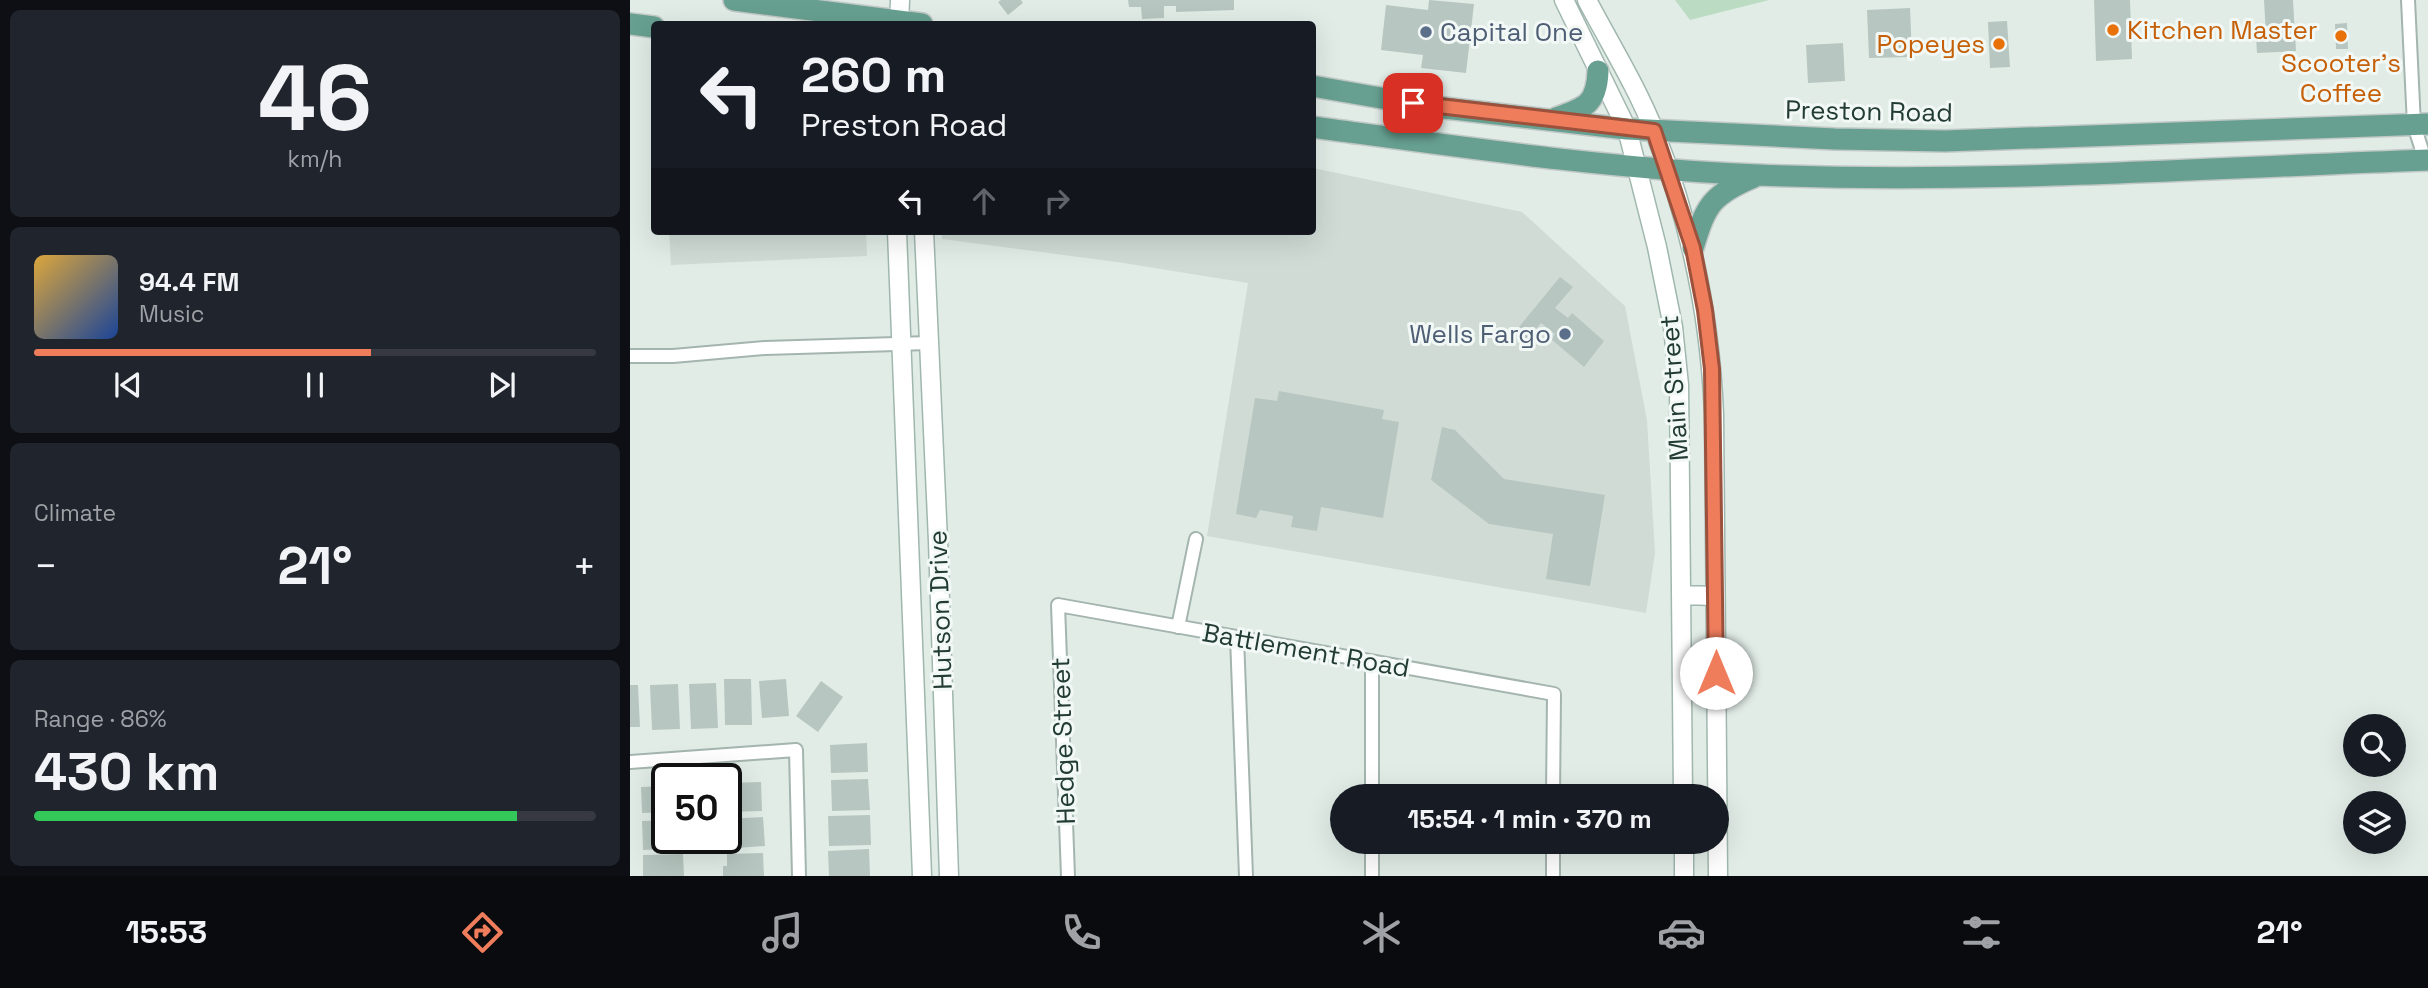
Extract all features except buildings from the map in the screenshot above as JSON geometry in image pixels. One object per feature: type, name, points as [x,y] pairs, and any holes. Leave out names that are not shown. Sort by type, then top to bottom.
[{"type":"main road","points":[[734,0],[900,17]]},
{"type":"main road","name":"Main Street","points":[[1564,0],[1627,129],[1657,247],[1674,338],[1679,385],[1683,784]]},
{"type":"main road","name":"Main Street","points":[[1587,0],[1654,131],[1693,248],[1705,310],[1712,369],[1718,876]]},
{"type":"main road","points":[[630,24],[651,27]]},
{"type":"main road","points":[[1550,120],[1582,108],[1592,98],[1598,89],[1598,71]]},
{"type":"main road","name":"Preston Road","points":[[1316,92],[1627,129],[1945,141],[2421,125]]},
{"type":"main road","points":[[1316,128],[1636,168],[1759,175],[1973,179],[2427,156]]},
{"type":"main road","points":[[2113,136],[2114,173]]},
{"type":"main road","points":[[1693,248],[1702,218],[1714,200],[1728,188],[1759,175]]},
{"type":"main road","name":"Hutson Drive","points":[[897,235],[922,876]]},
{"type":"main road","name":"Hutson Drive","points":[[923,235],[938,541],[949,876]]},
{"type":"main road","points":[[909,544],[938,541]]},
{"type":"main road","points":[[1681,595],[1716,596]]},
{"type":"main road","points":[[1684,854],[1684,876]]},
{"type":"street","points":[[2409,0],[2421,125],[2427,156]]},
{"type":"street","points":[[630,356],[673,356],[765,348],[929,343]]},
{"type":"street","points":[[1178,627],[1196,539]]},
{"type":"street","name":"Battlement Road","points":[[1058,605],[1554,694],[1553,784]]},
{"type":"street","name":"Hedge Street","points":[[1058,605],[1068,876]]},
{"type":"street","points":[[1237,637],[1246,876]]},
{"type":"street","points":[[1372,662],[1372,784]]},
{"type":"street","points":[[630,762],[796,750],[799,876]]},
{"type":"street","points":[[1372,854],[1372,876]]},
{"type":"street","points":[[1553,854],[1553,876]]},
{"type":"shaded area","points":[[1316,169],[1522,212],[1625,306],[1647,420],[1655,553],[1646,613],[1207,536],[1248,283],[1117,262],[942,239],[942,235],[1316,235]]},
{"type":"shaded area","points":[[669,235],[866,235],[867,256],[671,265]]},
{"type":"green space","points":[[1675,0],[1769,0],[1690,20]]},
{"type":"place","name":"Kitchen Master","points":[[2113,30]]},
{"type":"place","name":"Capital One","points":[[1426,32]]},
{"type":"place","name":"Scooter's Coffee","points":[[2341,36]]},
{"type":"place","name":"Popeyes","points":[[1999,44]]},
{"type":"place","name":"Wells Fargo","points":[[1565,334]]},
{"type":"route","points":[[1413,103],[1654,131],[1693,248],[1705,310],[1712,369],[1716,673]]}]
